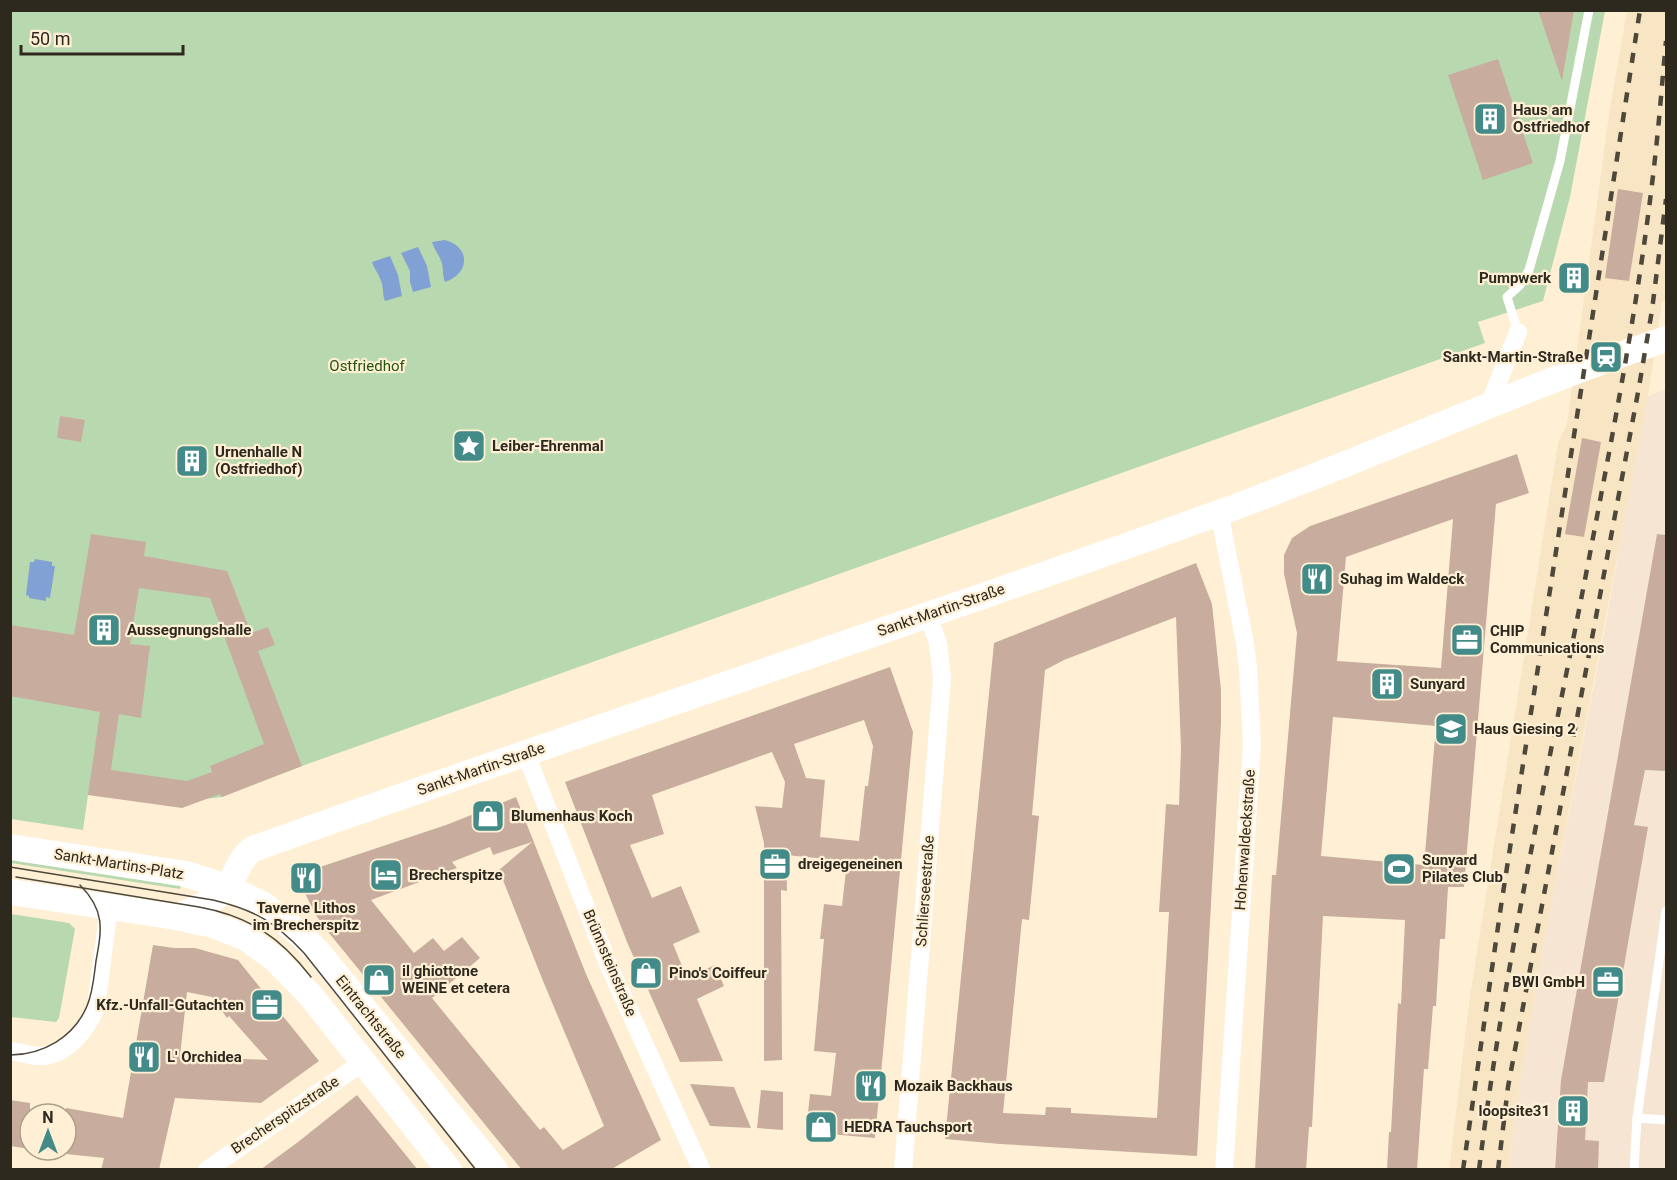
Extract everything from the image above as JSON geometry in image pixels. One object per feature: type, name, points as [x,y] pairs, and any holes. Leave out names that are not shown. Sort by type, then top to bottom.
[{"type":"street","points":[[1489,405],[1518,332]]},
{"type":"street","name":"Sankt-Martin-Straße","points":[[227,887],[247,853],[254,849],[1219,512],[1381,450],[1489,405],[1666,339]]},
{"type":"street","name":"Hohenwaldeckstraße","points":[[1219,512],[1246,651],[1252,744],[1224,1170]]},
{"type":"street","name":"Schlierseestraße","points":[[903,1170],[942,678],[938,643],[928,615]]},
{"type":"street","name":"Brünnsteinstraße","points":[[526,753],[609,966],[700,1169]]},
{"type":"street","name":"Sankt-Martins-Platz","points":[[10,847],[186,874],[227,887]]},
{"type":"street","points":[[176,917],[213,900],[227,887],[246,938]]},
{"type":"street","name":"Eintrachtstraße","points":[[227,887],[264,905],[318,952],[495,1170]]},
{"type":"street","points":[[10,892],[176,917],[213,925],[246,938],[290,973],[449,1170]]},
{"type":"street","points":[[10,1051],[43,1056],[58,1051],[75,1039],[91,1020],[96,1007],[109,907]]},
{"type":"street","name":"Brecherspitzstraße","points":[[207,1170],[363,1062]]},
{"type":"street","points":[[700,1169],[714,1170]]},
{"type":"lane","points":[[1518,332],[1507,297],[1520,285],[1528,270],[1560,161],[1589,10]]},
{"type":"lane","points":[[1634,1170],[1637,1118],[1666,911]]},
{"type":"lane","points":[[1637,1118],[1666,1119]]},
{"type":"shaded area","points":[[1627,11],[1666,11],[1666,301],[1662,302],[1648,396],[1546,931],[1519,1088],[1508,1169],[1449,1170],[1470,996],[1558,443],[1567,424],[1609,114]]},
{"type":"shaded area","points":[[1666,389],[1666,1169],[1508,1170],[1519,1088],[1546,931],[1607,618],[1638,441],[1648,396]]},
{"type":"green space","name":"Ostfriedhof","points":[[11,11],[1605,11],[1570,197],[1543,301],[1478,322],[1485,343],[302,766],[222,797],[206,799],[88,795],[83,830],[11,819]]},
{"type":"green space","points":[[10,857],[181,885],[180,889],[11,863]]},
{"type":"green space","points":[[11,914],[69,923],[75,929],[59,1018],[56,1022],[11,1017]]},
{"type":"water","points":[[445,240],[459,248],[464,261],[459,273],[445,282],[442,263],[432,242]]},
{"type":"water","points":[[418,247],[427,266],[431,287],[413,292],[410,271],[401,253]]},
{"type":"water","points":[[390,256],[398,275],[402,296],[385,301],[382,284],[372,262]]},
{"type":"water","points":[[35,559],[52,562],[52,566],[55,566],[50,598],[46,597],[46,601],[29,598],[26,595],[30,562],[34,562]]},
{"type":"building","points":[[1538,10],[1574,10],[1562,81]]},
{"type":"building","name":"Haus am Ostfriedhof","points":[[1498,59],[1533,163],[1483,180],[1448,75]]},
{"type":"building","points":[[1618,189],[1643,193],[1629,281],[1605,278]]},
{"type":"building","points":[[60,416],[85,420],[81,442],[57,438]]},
{"type":"building","points":[[1582,438],[1601,442],[1584,537],[1565,534]]},
{"type":"building","name":"Urnenhalle N (Ostfriedhof)","points":[[181,446],[207,450],[203,476],[177,472]]},
{"type":"building","name":"Sunyard","points":[[1517,454],[1529,493],[1496,504],[1464,887],[1448,887],[1445,939],[1440,939],[1436,1006],[1433,1006],[1428,1069],[1424,1069],[1417,1170],[1387,1170],[1398,1003],[1401,1004],[1405,920],[1323,916],[1312,1127],[1309,1127],[1306,1170],[1255,1170],[1272,875],[1276,875],[1297,633],[1284,574],[1284,555],[1292,538],[1310,526]],"holes":[[[1453,519],[1441,668],[1337,661],[1346,557]],[[1333,717],[1436,726],[1424,865],[1321,856]]]},
{"type":"building","points":[[91,534],[146,542],[144,556],[227,571],[251,633],[268,627],[275,645],[258,651],[302,766],[222,797],[220,794],[182,808],[88,795],[100,712],[10,696],[10,625],[74,635]],"holes":[[[139,588],[210,598],[264,744],[210,766],[212,772],[187,781],[111,770],[119,714],[141,718],[150,646],[130,644]]]},
{"type":"building","points":[[1657,534],[1666,535],[1665,771],[1645,770],[1634,825],[1648,827],[1604,1082],[1588,1082],[1585,1140],[1599,1141],[1598,1170],[1555,1170],[1561,1080]]},
{"type":"building","points":[[1196,563],[1212,604],[1221,690],[1197,1156],[945,1139],[994,643]],"holes":[[[1176,617],[1181,748],[1179,805],[1166,804],[1159,912],[1169,912],[1157,1118],[1071,1113],[1071,1108],[1046,1107],[1045,1115],[1003,1113],[1022,919],[1029,920],[1039,816],[1032,815],[1045,670],[1064,660]]]},
{"type":"building","points":[[890,667],[913,732],[875,1138],[806,1132],[810,1094],[831,1096],[836,1053],[814,1051],[824,939],[820,939],[824,904],[842,906],[847,861],[786,855],[787,891],[781,890],[782,1060],[764,1061],[764,843],[755,806],[782,808],[785,782],[772,752],[652,795],[664,834],[630,845],[652,898],[681,886],[700,932],[673,944],[687,978],[715,965],[724,986],[697,999],[723,1061],[680,1062],[627,942],[565,782]],"holes":[[[864,720],[873,746],[868,786],[865,786],[859,841],[820,837],[825,780],[806,778],[794,744]]]},
{"type":"building","points":[[516,797],[586,974],[661,1140],[610,1170],[522,1170],[329,933],[315,914],[296,879],[297,871],[304,868],[311,870],[446,825]],"holes":[[[532,842],[499,870],[604,1126],[563,1150],[544,1127],[540,1130],[432,998],[480,958],[462,937],[444,951],[433,938],[414,953],[371,900],[457,868],[452,862],[490,847],[493,855]]]},
{"type":"building","points":[[153,945],[195,948],[238,960],[319,1061],[261,1103],[175,1098],[159,1170],[101,1170],[104,1158],[78,1155],[78,1110],[123,1118]],"holes":[[[187,992],[212,997],[227,1018],[229,1016],[268,1060],[180,1056]]]},
{"type":"building","points":[[690,1084],[734,1087],[751,1128],[710,1126]]},
{"type":"building","points":[[761,1090],[783,1092],[783,1130],[757,1128]]},
{"type":"building","points":[[357,1095],[418,1170],[260,1170],[298,1142]]},
{"type":"building","points":[[10,1100],[23,1102],[18,1102],[18,1147],[10,1146]]},
{"type":"tram line","points":[[10,867],[213,900],[241,908],[274,925],[304,953],[476,1170]]},
{"type":"tram line","points":[[16,877],[199,907],[233,916],[262,930],[275,940],[311,977]]},
{"type":"tram line","points":[[10,1055],[34,1052],[56,1042],[74,1027],[87,1006],[91,995],[100,939],[100,920],[94,903],[80,885]]},
{"type":"railway","points":[[1463,1170],[1501,906],[1640,10]]},
{"type":"railway","points":[[1479,1170],[1514,942],[1588,564],[1633,316],[1648,217],[1666,41]]},
{"type":"railway","points":[[1498,1170],[1508,1087],[1639,387],[1652,310],[1666,199]]},
{"type":"place","name":"Haus am Ostfriedhof","points":[[1490,119]]},
{"type":"place","name":"Pumpwerk","points":[[1574,278]]},
{"type":"place","name":"Sankt-Martin-Straße","points":[[1606,357]]},
{"type":"place","name":"Leiber-Ehrenmal","points":[[469,446]]},
{"type":"place","name":"Urnenhalle N (Ostfriedhof)","points":[[192,461]]},
{"type":"place","name":"Suhag im Waldeck","points":[[1317,579]]},
{"type":"place","name":"Aussegnungshalle","points":[[104,630]]},
{"type":"place","name":"CHIP Communications","points":[[1467,640]]},
{"type":"place","name":"Sunyard","points":[[1387,684]]},
{"type":"place","name":"Haus Giesing 2","points":[[1451,729]]},
{"type":"place","name":"Blumenhaus Koch","points":[[488,816]]},
{"type":"place","name":"dreigegeneinen","points":[[775,864]]},
{"type":"place","name":"Sunyard Pilates Club","points":[[1399,869]]},
{"type":"place","name":"Brecherspitze","points":[[386,875]]},
{"type":"place","name":"Taverne Lithos im Brecherspitz","points":[[306,878]]},
{"type":"place","name":"Pino's Coiffeur","points":[[646,973]]},
{"type":"place","name":"il ghiottone WEINE et cetera","points":[[379,980]]},
{"type":"place","name":"BWI GmbH","points":[[1608,982]]},
{"type":"place","name":"Kfz.-Unfall-Gutachten","points":[[267,1005]]},
{"type":"place","name":"L' Orchidea","points":[[144,1057]]},
{"type":"place","name":"Mozaik Backhaus","points":[[871,1086]]},
{"type":"place","name":"loopsite31","points":[[1573,1111]]},
{"type":"place","name":"HEDRA Tauchsport","points":[[821,1127]]}]
